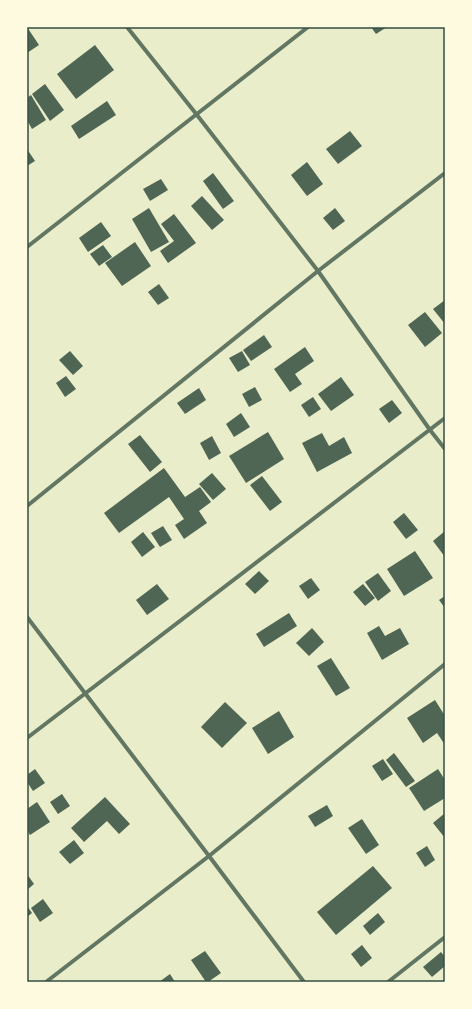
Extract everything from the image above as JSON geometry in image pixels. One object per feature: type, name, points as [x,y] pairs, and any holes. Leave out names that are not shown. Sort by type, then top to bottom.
[{"type":"street","points":[[127,27],[197,114],[318,271],[445,449]]},
{"type":"street","points":[[27,247],[308,27]]},
{"type":"street","points":[[27,506],[318,271],[445,173]]},
{"type":"street","points":[[27,738],[445,418]]},
{"type":"street","points":[[27,617],[210,856],[304,982]]},
{"type":"street","points":[[46,982],[210,856],[445,664]]},
{"type":"street","points":[[388,982],[445,938]]},
{"type":"building","points":[[27,27],[39,45],[27,53]]},
{"type":"building","points":[[371,27],[387,27],[376,34]]},
{"type":"building","points":[[95,45],[114,70],[76,99],[57,74]]},
{"type":"building","points":[[45,84],[64,110],[50,121],[32,94]]},
{"type":"building","points":[[31,95],[46,120],[32,129],[27,120],[27,98]]},
{"type":"building","points":[[107,101],[116,115],[79,139],[71,126]]},
{"type":"building","points":[[350,131],[362,146],[338,164],[326,149]]},
{"type":"building","points":[[27,149],[35,161],[27,166]]},
{"type":"building","points":[[307,162],[323,184],[307,196],[291,175]]},
{"type":"building","points":[[213,173],[234,201],[223,209],[203,181]]},
{"type":"building","points":[[161,179],[168,190],[150,201],[143,189]]},
{"type":"building","points":[[202,196],[224,220],[212,230],[191,206]]},
{"type":"building","points":[[149,208],[169,242],[151,252],[132,219]]},
{"type":"building","points":[[335,208],[345,221],[333,230],[323,218]]},
{"type":"building","points":[[174,214],[196,243],[168,263],[160,251],[174,241],[161,224]]},
{"type":"building","points":[[101,222],[111,236],[88,252],[79,238]]},
{"type":"building","points":[[135,242],[151,266],[122,286],[105,263]]},
{"type":"building","points":[[103,245],[112,257],[99,266],[90,254]]},
{"type":"building","points":[[159,284],[169,298],[158,305],[148,292]]},
{"type":"building","points":[[445,300],[445,324],[433,309]]},
{"type":"building","points":[[425,312],[442,333],[425,347],[408,325]]},
{"type":"building","points":[[264,335],[272,347],[251,361],[243,350]]},
{"type":"building","points":[[305,347],[314,361],[295,374],[302,384],[290,392],[274,369]]},
{"type":"building","points":[[70,351],[83,366],[73,375],[59,360]]},
{"type":"building","points":[[242,351],[250,365],[238,372],[229,358]]},
{"type":"building","points":[[66,376],[76,389],[65,397],[56,383]]},
{"type":"building","points":[[341,377],[354,395],[331,411],[318,394]]},
{"type":"building","points":[[255,387],[262,400],[249,407],[242,394]]},
{"type":"building","points":[[199,388],[206,400],[185,414],[177,403]]},
{"type":"building","points":[[313,397],[321,409],[309,417],[301,405]]},
{"type":"building","points":[[392,400],[402,413],[389,423],[379,409]]},
{"type":"building","points":[[241,413],[250,427],[234,437],[226,424]]},
{"type":"building","points":[[268,432],[284,459],[246,483],[229,456]]},
{"type":"building","points":[[322,433],[329,446],[344,437],[352,453],[317,472],[302,443]]},
{"type":"building","points":[[140,435],[162,462],[150,472],[128,444]]},
{"type":"building","points":[[212,436],[221,453],[209,460],[200,443]]},
{"type":"building","points":[[164,468],[185,497],[200,487],[211,502],[199,511],[207,523],[184,539],[175,525],[184,519],[169,497],[119,533],[104,513]]},
{"type":"building","points":[[212,473],[226,489],[213,500],[199,484]]},
{"type":"building","points":[[262,476],[282,502],[270,511],[250,485]]},
{"type":"building","points":[[404,513],[418,530],[406,539],[393,522]]},
{"type":"building","points":[[163,526],[172,540],[160,547],[151,533]]},
{"type":"building","points":[[445,531],[445,557],[433,541]]},
{"type":"building","points":[[143,532],[155,547],[142,557],[131,542]]},
{"type":"building","points":[[415,551],[433,578],[404,596],[387,569]]},
{"type":"building","points":[[259,571],[269,581],[255,594],[245,584]]},
{"type":"building","points":[[378,573],[391,591],[378,601],[365,582]]},
{"type":"building","points":[[311,578],[320,590],[308,599],[299,586]]},
{"type":"building","points":[[157,584],[169,599],[147,615],[136,600]]},
{"type":"building","points":[[363,584],[375,598],[365,606],[353,592]]},
{"type":"building","points":[[445,596],[445,608],[439,600]]},
{"type":"building","points":[[289,613],[297,626],[264,647],[256,634]]},
{"type":"building","points":[[379,626],[385,636],[400,628],[409,644],[382,660],[367,633]]},
{"type":"building","points":[[312,628],[324,642],[309,656],[296,643]]},
{"type":"building","points":[[331,658],[350,688],[336,696],[317,666]]},
{"type":"building","points":[[435,700],[445,716],[445,745],[437,733],[423,743],[407,718]]},
{"type":"building","points":[[225,702],[247,723],[222,748],[201,727]]},
{"type":"building","points":[[279,711],[294,737],[268,754],[252,728]]},
{"type":"building","points":[[394,753],[415,781],[406,787],[386,760]]},
{"type":"building","points":[[383,759],[393,774],[382,781],[372,766]]},
{"type":"building","points":[[35,769],[45,783],[33,791],[27,782],[27,775]]},
{"type":"building","points":[[438,769],[445,780],[445,798],[424,811],[409,788]]},
{"type":"building","points":[[62,794],[70,806],[58,814],[50,802]]},
{"type":"building","points":[[105,797],[130,824],[119,834],[107,821],[84,842],[71,828]]},
{"type":"building","points":[[37,802],[50,822],[30,835],[27,830],[27,809]]},
{"type":"building","points":[[327,805],[333,816],[315,827],[308,816]]},
{"type":"building","points":[[445,813],[445,838],[433,823]]},
{"type":"building","points":[[362,819],[379,845],[366,854],[348,828]]},
{"type":"building","points":[[74,840],[84,853],[70,864],[59,852]]},
{"type":"building","points":[[427,846],[435,860],[425,867],[416,853]]},
{"type":"building","points":[[373,866],[392,888],[336,935],[317,912]]},
{"type":"building","points":[[27,874],[34,884],[27,890]]},
{"type":"building","points":[[43,899],[53,913],[40,922],[31,908]]},
{"type":"building","points":[[27,906],[32,913],[27,917]]},
{"type":"building","points":[[378,913],[385,922],[370,935],[363,926]]},
{"type":"building","points":[[362,945],[372,958],[361,967],[351,954]]},
{"type":"building","points":[[205,951],[221,973],[208,982],[206,982],[191,960]]},
{"type":"building","points":[[441,952],[445,957],[445,966],[432,977],[423,967]]},
{"type":"building","points":[[170,974],[175,982],[159,982]]}]
